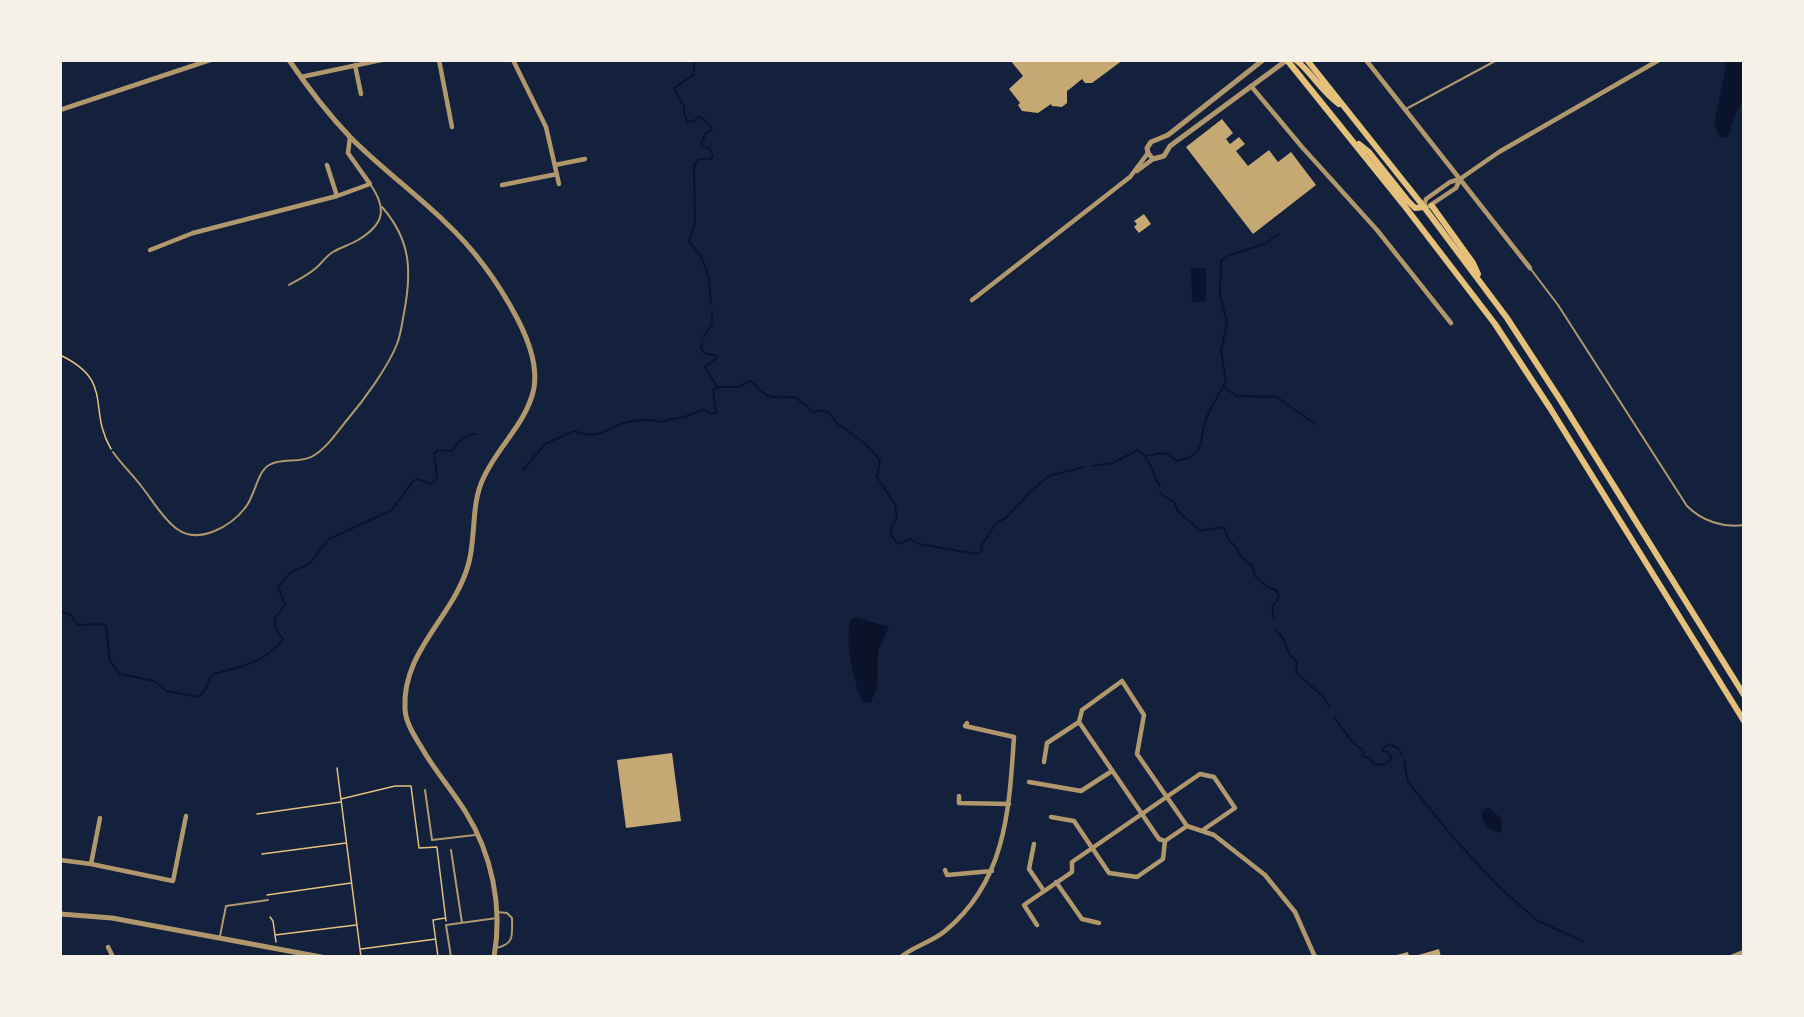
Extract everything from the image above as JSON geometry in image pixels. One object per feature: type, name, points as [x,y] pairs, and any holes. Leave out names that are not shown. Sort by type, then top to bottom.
[{"type":"main road","points":[[1287,60],[1413,216],[1495,324],[1550,408],[1744,721]]},
{"type":"main road","points":[[1296,60],[1329,97],[1346,110]]},
{"type":"main road","points":[[1307,60],[1481,282],[1545,375],[1744,695]]},
{"type":"main road","points":[[1351,138],[1369,152],[1415,208],[1424,207]]},
{"type":"main road","points":[[1432,206],[1473,263],[1481,282]]},
{"type":"main road","points":[[1413,216],[1424,207]]},
{"type":"street","points":[[60,110],[210,60]]},
{"type":"street","points":[[289,60],[318,101],[350,137],[443,220],[479,258],[504,292],[523,329],[533,359],[535,375],[531,399],[525,414],[489,466],[481,482],[470,559],[464,579],[454,600],[414,660],[404,692],[405,712],[412,732],[478,834],[490,871],[497,915],[494,957]]},
{"type":"street","points":[[341,60],[342,68]]},
{"type":"street","points":[[301,77],[381,60]]},
{"type":"street","points":[[439,60],[452,127]]},
{"type":"street","points":[[513,60],[546,127],[559,184]]},
{"type":"street","points":[[1153,159],[1147,148],[1151,142],[1168,135],[1263,60]]},
{"type":"street","points":[[972,300],[1132,174],[1153,159],[1164,156],[1170,146],[1287,60]]},
{"type":"street","points":[[1366,60],[1530,268]]},
{"type":"street","points":[[1460,179],[1456,188],[1432,206],[1424,207],[1426,199],[1450,182],[1460,179],[1499,152],[1659,60]]},
{"type":"street","points":[[356,65],[361,94]]},
{"type":"street","points":[[1251,86],[1377,230],[1450,323]]},
{"type":"street","points":[[150,250],[193,233],[337,196],[370,184],[348,153],[350,137]]},
{"type":"street","points":[[1132,174],[1148,153]]},
{"type":"street","points":[[555,165],[585,159]]},
{"type":"street","points":[[327,165],[337,196]]},
{"type":"street","points":[[502,185],[557,174]]},
{"type":"street","points":[[1044,762],[1047,743],[1078,722],[1082,710],[1122,681],[1144,715],[1137,754],[1187,826],[1214,835],[1266,874],[1295,912],[1315,957]]},
{"type":"street","points":[[1078,722],[1159,839],[1165,841]]},
{"type":"street","points":[[901,957],[908,951],[943,934],[969,909],[980,894],[992,870],[1002,838],[1009,804],[1014,737],[965,726],[967,723]]},
{"type":"street","points":[[1029,782],[1081,791],[1112,771]]},
{"type":"street","points":[[1037,925],[1024,905],[1072,872],[1072,862],[1200,774],[1214,777],[1235,808],[1203,830]]},
{"type":"street","points":[[959,796],[959,802],[1009,804]]},
{"type":"street","points":[[60,860],[91,864],[173,882],[186,816]]},
{"type":"street","points":[[1051,817],[1074,821],[1109,873],[1137,878],[1163,859],[1165,841],[1187,826]]},
{"type":"street","points":[[91,864],[100,818]]},
{"type":"street","points":[[1034,844],[1029,869],[1044,891]]},
{"type":"street","points":[[945,870],[947,875],[992,870]]},
{"type":"street","points":[[1056,882],[1082,919],[1099,922]]},
{"type":"street","points":[[60,914],[112,918],[275,949],[287,954],[321,957]]},
{"type":"street","points":[[108,947],[113,957]]},
{"type":"street","points":[[1732,957],[1744,952]]},
{"type":"lane","points":[[1406,109],[1497,60]]},
{"type":"lane","points":[[113,452],[178,530],[188,534],[201,534],[224,527],[239,515],[252,499],[262,472],[269,465],[279,461],[306,459],[325,446],[356,410],[397,344],[408,291],[407,252],[395,222],[382,207],[379,197],[370,184]]},
{"type":"lane","points":[[289,285],[316,268],[332,252],[358,240],[371,230],[380,219],[382,207]]},
{"type":"lane","points":[[1530,268],[1558,305],[1687,506],[1698,517],[1719,524],[1744,525]]},
{"type":"lane","points":[[425,790],[432,840],[478,834]]},
{"type":"lane","points":[[452,850],[462,923]]},
{"type":"lane","points":[[219,939],[226,906],[268,900]]},
{"type":"lane","points":[[451,957],[446,925],[507,914],[512,918],[512,936],[510,942],[505,946],[496,948]]},
{"type":"path","points":[[60,355],[76,362],[94,381],[98,393],[102,429],[113,452]]},
{"type":"path","points":[[337,768],[361,957]]},
{"type":"path","points":[[257,814],[341,801],[395,786],[411,786],[419,848],[436,847]]},
{"type":"path","points":[[436,839],[446,925]]},
{"type":"path","points":[[262,854],[347,843]]},
{"type":"path","points":[[267,895],[352,883]]},
{"type":"path","points":[[270,917],[273,921],[275,949]]},
{"type":"path","points":[[438,957],[433,920],[446,918]]},
{"type":"path","points":[[275,935],[357,925]]},
{"type":"path","points":[[360,949],[436,939]]},
{"type":"water","points":[[1727,60],[1744,60],[1744,100],[1736,112],[1728,137],[1720,138],[1714,124]]},
{"type":"water","points":[[1191,268],[1206,268],[1206,302],[1192,302]]},
{"type":"water","points":[[855,617],[889,627],[878,651],[877,688],[871,702],[864,703],[861,700],[851,660],[848,640],[850,620]]},
{"type":"water","points":[[1488,807],[1502,819],[1501,833],[1491,829],[1483,821],[1481,813]]},
{"type":"building","points":[[1010,60],[1123,60],[1092,83],[1085,83],[1082,79],[1067,91],[1067,103],[1062,107],[1051,104],[1038,113],[1022,111],[1018,105],[1020,103],[1009,89],[1023,76]]},
{"type":"building","points":[[1222,119],[1233,133],[1226,139],[1230,144],[1239,137],[1245,144],[1236,151],[1248,166],[1269,150],[1278,162],[1291,152],[1316,185],[1253,234],[1186,147]]},
{"type":"building","points":[[1144,214],[1151,224],[1139,233],[1134,227],[1137,224],[1134,221]]},
{"type":"building","points":[[672,753],[681,821],[626,828],[617,760]]},
{"type":"building","points":[[1439,949],[1441,957],[1415,957],[1415,956]]},
{"type":"building","points":[[1408,952],[1409,957],[1393,957],[1393,956]]},
{"type":"waterway","points":[[695,60],[693,75],[674,88],[684,107],[684,114],[688,122],[694,121],[699,116],[711,126],[712,130],[706,133],[701,144],[702,147],[710,148],[713,156],[711,159],[699,159],[694,165],[695,222],[689,242],[704,262],[710,286],[711,304]]},
{"type":"waterway","points":[[1145,456],[1165,453],[1177,461],[1198,451],[1206,419],[1226,381],[1221,351],[1227,322],[1220,295],[1221,261],[1229,255],[1265,244],[1279,234]]},
{"type":"waterway","points":[[704,336],[712,324],[712,312]]},
{"type":"waterway","points":[[702,343],[701,348],[704,353],[718,357],[705,367],[717,387]]},
{"type":"waterway","points":[[523,470],[545,444],[574,431],[589,435],[634,421],[663,422],[705,410],[712,414],[716,413],[713,391],[717,387],[739,387],[750,381],[768,396],[795,397],[814,412],[829,413],[837,423],[870,449],[880,461],[877,477],[895,504],[897,518],[891,531],[898,544],[911,539],[919,544],[977,554],[982,551],[981,546],[996,523],[1006,518],[1049,476],[1084,467]]},
{"type":"waterway","points":[[1223,386],[1236,396],[1277,397],[1315,424]]},
{"type":"waterway","points":[[60,611],[71,615],[77,625],[106,626],[110,661],[120,674],[154,681],[167,691],[198,697],[206,689],[210,677],[214,674],[261,658],[277,647],[283,639],[277,631],[274,620],[285,604],[278,587],[290,573],[309,564],[329,539],[392,510],[413,481],[418,479],[432,484],[437,477],[434,454],[438,450],[452,451],[461,439],[476,434]]},
{"type":"waterway","points":[[1092,466],[1112,463],[1138,450],[1148,461],[1160,486]]},
{"type":"waterway","points":[[1160,492],[1174,502],[1178,511],[1200,531],[1224,527],[1228,539],[1238,549],[1239,555],[1252,566],[1255,576],[1266,586],[1277,591],[1279,595],[1273,607],[1274,620]]},
{"type":"waterway","points":[[1275,629],[1297,663],[1296,672],[1324,698],[1329,706]]},
{"type":"waterway","points":[[1335,718],[1352,742],[1362,749],[1364,757],[1369,758],[1375,765],[1385,764],[1392,759],[1388,752],[1383,751],[1383,748],[1389,744],[1398,748],[1402,754]]},
{"type":"waterway","points":[[1404,760],[1408,782],[1451,835],[1500,888],[1538,921],[1583,941]]}]
